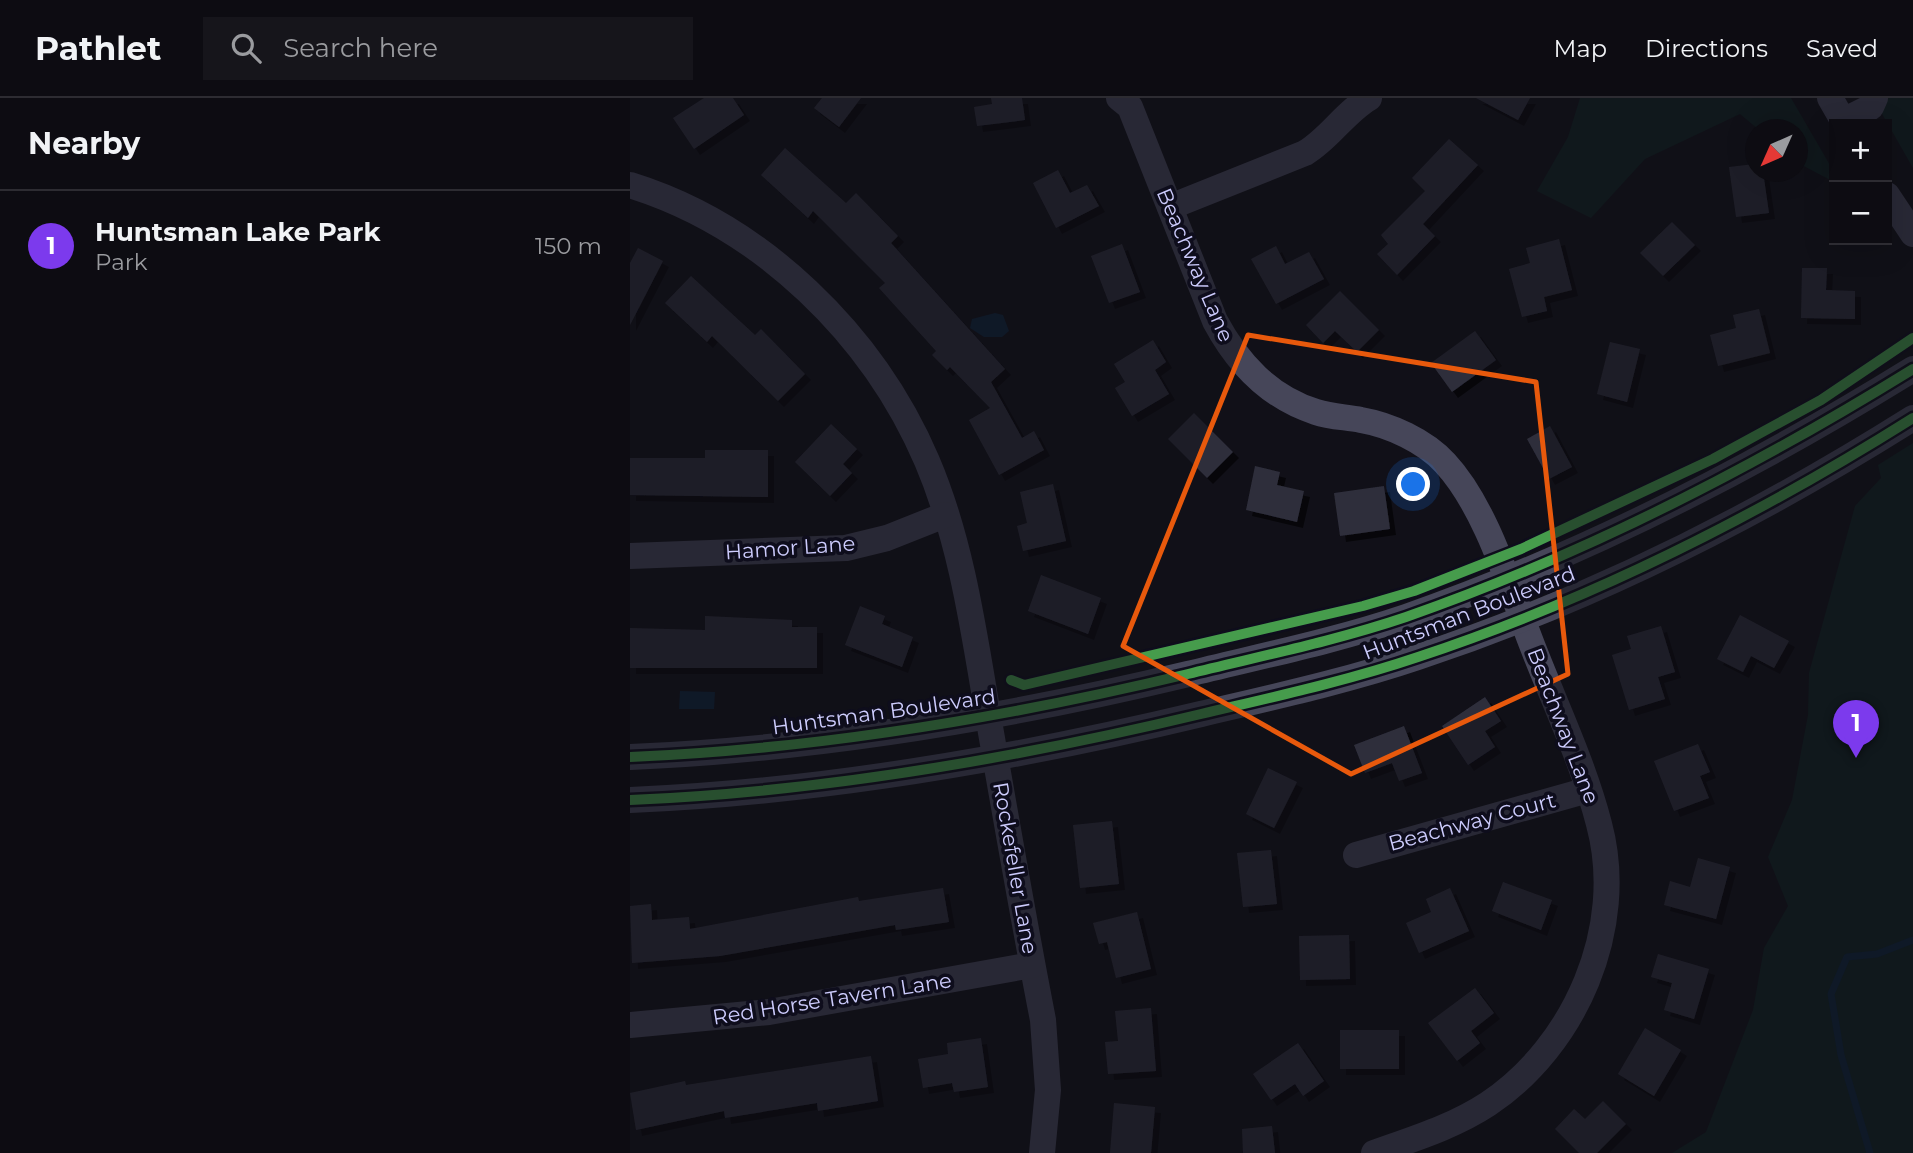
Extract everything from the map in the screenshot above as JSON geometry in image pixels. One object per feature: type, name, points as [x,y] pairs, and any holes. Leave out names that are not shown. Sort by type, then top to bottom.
[{"type":"street","points":[[1830,98],[1842,119]]},
{"type":"street","points":[[1851,119],[1871,107],[1875,98]]},
{"type":"street","name":"Beachway Lane","points":[[1124,102],[1170,207],[1215,321],[1231,351],[1252,374],[1295,404],[1317,412],[1363,420],[1396,430],[1444,461],[1476,508],[1600,826],[1605,863],[1605,906],[1592,969],[1566,1023],[1529,1071],[1488,1104],[1450,1125],[1374,1153]]},
{"type":"street","points":[[1170,207],[1305,153],[1322,142],[1360,103]]},
{"type":"street","name":"Rockefeller Lane","points":[[630,184],[674,202],[745,241],[806,290],[835,318],[882,379],[907,420],[927,462],[963,574],[1047,1053],[1048,1090],[1042,1153]]},
{"type":"street","points":[[1892,202],[1913,234]]},
{"type":"street","name":"Huntsman Boulevard","points":[[630,757],[697,755],[850,740],[989,717],[1091,697],[1313,644],[1405,617],[1621,528],[1736,471],[1848,409],[1913,369]]},
{"type":"street","name":"Huntsman Boulevard","points":[[630,800],[700,797],[856,782],[996,758],[1101,738],[1324,685],[1419,657],[1521,618],[1639,567],[1768,502],[1913,418]]},
{"type":"street","name":"Hamor Lane","points":[[630,556],[846,548],[887,538],[945,515]]},
{"type":"street","name":"Beachway Court","points":[[1356,855],[1588,790]]},
{"type":"street","name":"Red Horse Tavern Lane","points":[[630,1025],[769,1012],[1032,965]]},
{"type":"highlighted area","points":[[1248,335],[1536,382],[1568,674],[1351,774],[1123,646]]},
{"type":"green space","points":[[1580,98],[1791,98],[1803,119],[1746,119],[1740,114],[1645,159],[1591,218],[1537,191],[1568,137]]},
{"type":"green space","points":[[1873,98],[1913,98],[1913,168],[1892,131],[1892,119],[1885,119]]},
{"type":"green space","points":[[1808,127],[1829,163],[1829,179],[1808,168]]},
{"type":"green space","points":[[1913,443],[1913,1153],[1672,1153],[1706,1132],[1753,1010],[1764,948],[1788,906],[1768,857],[1792,800],[1808,715],[1809,673],[1855,506],[1881,478],[1878,465]]},
{"type":"water","points":[[995,313],[1003,315],[1009,331],[1002,337],[984,337],[970,328],[972,319]]},
{"type":"water","points":[[680,691],[715,692],[714,709],[679,709]]},
{"type":"building","points":[[704,98],[733,98],[744,115],[694,149],[673,118]]},
{"type":"building","points":[[822,98],[861,98],[839,127],[814,108]]},
{"type":"building","points":[[991,98],[1022,98],[1025,120],[977,126],[974,107],[992,104]]},
{"type":"building","points":[[1476,98],[1530,98],[1518,120]]},
{"type":"building","points":[[1449,139],[1478,165],[1423,224],[1435,236],[1397,275],[1377,254],[1388,244],[1381,235],[1425,191],[1412,178]]},
{"type":"building","points":[[785,148],[846,203],[856,193],[898,236],[891,243],[1005,369],[991,382],[1022,438],[1034,431],[1044,450],[999,475],[969,420],[990,408],[950,367],[947,370],[932,355],[936,351],[879,288],[885,283],[813,211],[808,218],[761,175]]},
{"type":"building","points":[[1745,165],[1745,182],[1764,182],[1769,213],[1736,217],[1729,167]]},
{"type":"building","points":[[1058,170],[1070,193],[1087,185],[1099,206],[1056,228],[1033,183]]},
{"type":"building","points":[[1672,222],[1695,245],[1663,276],[1640,253]]},
{"type":"building","points":[[1559,239],[1572,290],[1544,297],[1547,311],[1522,317],[1509,269],[1530,263],[1526,248]]},
{"type":"building","points":[[1122,244],[1140,292],[1109,303],[1091,256]]},
{"type":"building","points":[[1276,246],[1285,264],[1309,252],[1324,279],[1276,304],[1251,259]]},
{"type":"building","points":[[638,248],[663,261],[630,325],[630,263]]},
{"type":"building","points":[[1802,268],[1827,268],[1826,290],[1855,291],[1855,319],[1801,318]]},
{"type":"building","points":[[691,276],[755,335],[761,329],[805,374],[778,401],[712,336],[707,342],[665,303]]},
{"type":"building","points":[[1340,291],[1379,330],[1357,352],[1335,331],[1323,343],[1306,325]]},
{"type":"building","points":[[1759,309],[1770,353],[1718,366],[1710,335],[1736,328],[1733,315]]},
{"type":"building","points":[[1475,331],[1496,360],[1452,392],[1431,363]]},
{"type":"building","points":[[1153,340],[1166,362],[1155,370],[1169,394],[1132,416],[1115,388],[1125,382],[1114,364]]},
{"type":"building","points":[[1610,342],[1640,349],[1627,402],[1597,394]]},
{"type":"building","points":[[1194,413],[1233,452],[1207,478],[1168,439]]},
{"type":"building","points":[[831,424],[857,449],[843,464],[852,473],[830,496],[795,462]]},
{"type":"building","points":[[1550,426],[1572,467],[1549,479],[1527,439]]},
{"type":"building","points":[[705,450],[768,450],[768,497],[630,495],[630,458],[705,458]]},
{"type":"building","points":[[1255,466],[1280,472],[1277,485],[1304,491],[1297,522],[1246,510]]},
{"type":"building","points":[[1053,484],[1066,541],[1023,551],[1017,526],[1027,523],[1020,492]]},
{"type":"building","points":[[1384,486],[1390,529],[1340,536],[1334,493]]},
{"type":"building","points":[[1041,575],[1101,598],[1088,634],[1028,611]]},
{"type":"building","points":[[860,606],[885,616],[882,624],[913,637],[902,667],[845,645]]},
{"type":"building","points":[[1740,615],[1789,641],[1774,668],[1751,656],[1743,672],[1717,659]]},
{"type":"building","points":[[705,616],[792,620],[792,627],[817,627],[817,668],[630,668],[630,628],[705,630]]},
{"type":"building","points":[[1661,626],[1675,672],[1658,677],[1665,699],[1629,710],[1612,655],[1631,649],[1627,636]]},
{"type":"building","points":[[1485,697],[1501,721],[1485,731],[1495,747],[1468,765],[1442,726]]},
{"type":"building","points":[[1404,726],[1422,773],[1399,781],[1392,763],[1365,773],[1354,745]]},
{"type":"building","points":[[1698,744],[1710,772],[1700,776],[1709,798],[1674,811],[1654,761]]},
{"type":"building","points":[[1268,768],[1297,782],[1274,828],[1246,814]]},
{"type":"building","points":[[1112,821],[1119,884],[1080,888],[1073,825]]},
{"type":"building","points":[[1271,850],[1277,904],[1243,907],[1237,853]]},
{"type":"building","points":[[1698,858],[1730,867],[1716,919],[1664,905],[1670,881],[1690,887]]},
{"type":"building","points":[[1503,882],[1552,900],[1541,930],[1492,911]]},
{"type":"building","points":[[943,888],[949,922],[896,930],[895,925],[720,956],[632,963],[630,906],[651,904],[652,920],[689,917],[690,929],[858,897],[859,901]]},
{"type":"building","points":[[1450,888],[1469,931],[1419,953],[1406,923],[1431,912],[1426,899]]},
{"type":"building","points":[[1137,912],[1151,969],[1116,978],[1107,942],[1099,944],[1093,923]]},
{"type":"building","points":[[1349,935],[1350,979],[1300,980],[1299,936]]},
{"type":"building","points":[[1658,954],[1709,969],[1694,1019],[1664,1010],[1672,983],[1651,977]]},
{"type":"building","points":[[1475,988],[1494,1013],[1471,1031],[1480,1043],[1457,1061],[1428,1023]]},
{"type":"building","points":[[1151,1008],[1156,1071],[1108,1074],[1105,1042],[1118,1041],[1115,1011]]},
{"type":"building","points":[[1645,1028],[1681,1050],[1654,1096],[1618,1074]]},
{"type":"building","points":[[1340,1030],[1399,1030],[1399,1069],[1340,1069]]},
{"type":"building","points":[[981,1038],[988,1087],[954,1092],[952,1083],[923,1088],[918,1059],[948,1054],[947,1043]]},
{"type":"building","points":[[1298,1043],[1324,1081],[1303,1096],[1295,1084],[1271,1100],[1253,1074]]},
{"type":"building","points":[[871,1056],[878,1101],[818,1111],[817,1103],[725,1118],[724,1111],[636,1130],[630,1093],[685,1081],[686,1085]]},
{"type":"building","points":[[1603,1101],[1626,1124],[1597,1153],[1579,1153],[1555,1129],[1574,1109],[1585,1119]]},
{"type":"building","points":[[1114,1103],[1155,1107],[1151,1153],[1110,1153]]},
{"type":"building","points":[[1272,1126],[1275,1153],[1243,1153],[1242,1129]]},
{"type":"waterway","points":[[1870,1153],[1841,1055],[1831,994],[1847,957],[1877,954],[1913,940]]},
{"type":"cycle path","points":[[1011,680],[1024,685],[1363,606],[1414,591],[1521,549],[1713,459],[1821,400],[1913,338]]},
{"type":"cycle path","points":[[630,757],[771,747],[980,717],[1119,690],[1379,626],[1538,566],[1666,507],[1791,441],[1913,369]]},
{"type":"cycle path","points":[[630,800],[774,790],[989,759],[1201,714],[1391,666],[1482,634],[1610,582],[1795,488],[1913,418]]},
{"type":"place","name":"Huntsman Lake Park","points":[[1856,758]]}]
